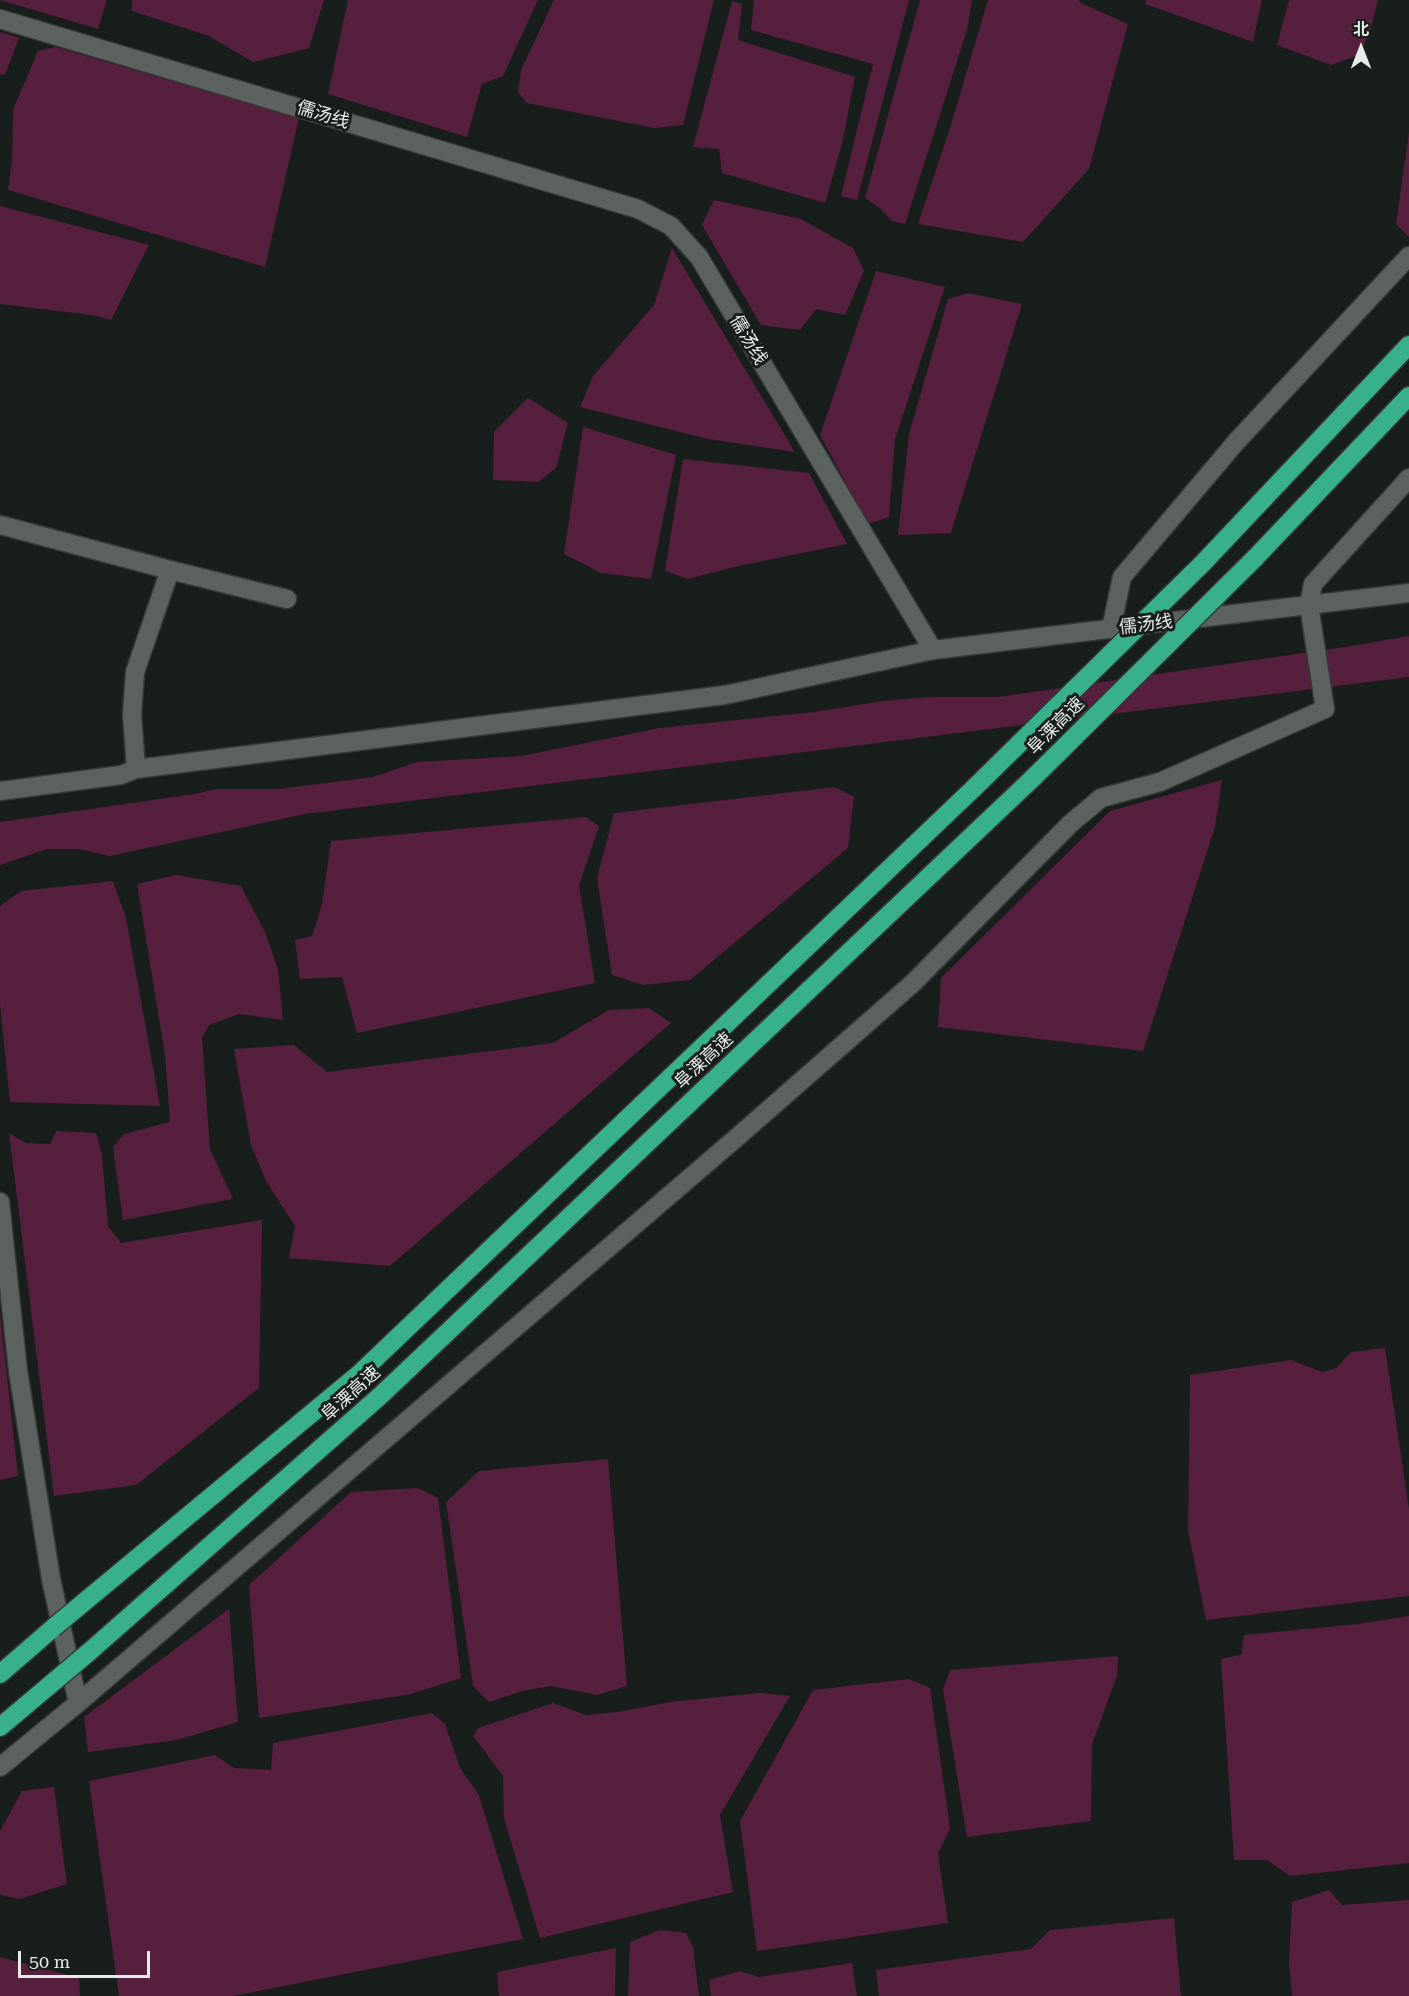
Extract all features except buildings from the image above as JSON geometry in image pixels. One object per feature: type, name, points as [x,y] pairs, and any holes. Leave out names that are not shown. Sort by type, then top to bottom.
[{"type":"highway","name":"阜溧高速","points":[[0,1674],[82,1603],[359,1374],[974,788],[1203,563],[1409,345]]},
{"type":"highway","name":"阜溧高速","points":[[0,1728],[380,1396],[1033,778],[1255,558],[1409,396]]},
{"type":"street","name":"儒汤线","points":[[0,19],[638,209],[671,226],[699,257],[933,650],[1409,592]]},
{"type":"street","points":[[1111,629],[1122,577],[1236,442],[1409,256]]},
{"type":"street","points":[[0,1767],[78,1703],[726,1147],[913,983],[1070,824],[1101,798],[1160,782],[1325,709],[1309,605],[1313,584],[1409,478]]},
{"type":"street","points":[[0,525],[287,599]]},
{"type":"street","points":[[136,769],[132,714],[135,672],[170,570]]},
{"type":"street","points":[[0,791],[121,775],[136,769],[725,695],[933,650]]},
{"type":"street","points":[[0,1202],[18,1371],[51,1579],[78,1703]]},
{"type":"shaded area","points":[[0,0],[107,0],[98,29]]},
{"type":"shaded area","points":[[132,0],[324,0],[309,48],[253,62],[209,36],[132,11]]},
{"type":"shaded area","points":[[348,0],[538,0],[503,76],[482,84],[467,137],[328,94]]},
{"type":"shaded area","points":[[554,0],[714,0],[683,125],[654,128],[527,103],[518,92],[521,70]]},
{"type":"shaded area","points":[[754,0],[909,0],[857,200],[841,196],[873,64],[751,30]]},
{"type":"shaded area","points":[[920,0],[972,0],[967,30],[905,224],[892,221],[881,209],[865,198]]},
{"type":"shaded area","points":[[988,0],[1079,0],[1081,3],[1128,24],[1089,169],[1023,242],[918,224],[950,128]]},
{"type":"shaded area","points":[[1146,0],[1262,0],[1253,42],[1145,4]]},
{"type":"shaded area","points":[[1289,0],[1378,0],[1370,32],[1359,55],[1331,65],[1277,45]]},
{"type":"shaded area","points":[[732,1],[742,4],[738,40],[855,77],[842,144],[825,203],[722,173],[719,149],[693,147]]},
{"type":"shaded area","points":[[0,32],[19,38],[5,75],[0,74]]},
{"type":"shaded area","points":[[55,47],[299,118],[265,267],[8,190],[12,160],[13,110],[38,51]]},
{"type":"shaded area","points":[[1409,132],[1409,237],[1396,224]]},
{"type":"shaded area","points":[[714,200],[801,219],[853,248],[864,271],[845,315],[816,309],[800,330],[761,325],[702,225]]},
{"type":"shaded area","points":[[0,206],[149,245],[111,320],[92,315],[0,304]]},
{"type":"shaded area","points":[[672,248],[795,452],[708,439],[580,407],[593,376],[654,305]]},
{"type":"shaded area","points":[[876,271],[945,287],[895,439],[889,517],[868,524],[820,435]]},
{"type":"shaded area","points":[[968,293],[1022,304],[951,533],[898,535],[909,434],[948,299]]},
{"type":"shaded area","points":[[528,398],[568,423],[556,468],[538,482],[493,480],[494,432]]},
{"type":"shaded area","points":[[583,427],[676,455],[651,579],[601,573],[564,554]]},
{"type":"shaded area","points":[[683,459],[809,473],[847,544],[738,566],[688,579],[665,571]]},
{"type":"shaded area","points":[[1409,636],[1409,677],[305,814],[110,856],[79,849],[47,849],[0,865],[0,822],[216,789],[278,789],[373,777],[417,762],[521,756],[660,728],[814,712],[883,701],[931,697],[998,697]]},
{"type":"shaded area","points":[[1222,780],[1215,827],[1143,1051],[938,1027],[941,978],[1110,811]]},
{"type":"shaded area","points":[[835,787],[854,797],[848,848],[690,980],[643,985],[612,975],[597,878],[614,813]]},
{"type":"shaded area","points":[[586,817],[599,826],[579,885],[595,983],[357,1033],[342,977],[300,979],[295,940],[312,936],[322,904],[331,841]]},
{"type":"shaded area","points":[[176,875],[241,886],[265,932],[278,969],[283,1020],[239,1014],[209,1025],[202,1038],[210,1149],[233,1199],[123,1220],[113,1147],[124,1134],[170,1122],[165,1055],[137,884]]},
{"type":"shaded area","points":[[113,881],[126,918],[160,1106],[10,1102],[0,1004],[0,906],[21,891]]},
{"type":"shaded area","points":[[649,1008],[671,1023],[390,1266],[289,1258],[295,1226],[266,1181],[251,1145],[234,1049],[294,1045],[327,1072],[553,1043],[609,1010]]},
{"type":"shaded area","points":[[56,1131],[96,1133],[102,1155],[108,1226],[121,1243],[262,1220],[259,1388],[136,1485],[54,1496],[9,1133],[26,1143],[50,1144]]},
{"type":"shaded area","points":[[0,1313],[18,1476],[0,1480]]},
{"type":"shaded area","points":[[1385,1348],[1409,1509],[1409,1596],[1206,1620],[1188,1530],[1190,1375],[1291,1360],[1322,1372],[1336,1368],[1351,1352]]},
{"type":"shaded area","points":[[608,1459],[627,1686],[597,1695],[551,1686],[522,1691],[489,1702],[473,1686],[446,1502],[479,1471]]},
{"type":"shaded area","points":[[418,1488],[438,1498],[461,1678],[411,1694],[259,1718],[249,1585],[351,1492]]},
{"type":"shaded area","points":[[229,1609],[238,1722],[177,1740],[88,1752],[84,1717]]},
{"type":"shaded area","points":[[1409,1616],[1409,1863],[1290,1876],[1267,1860],[1234,1860],[1221,1659],[1241,1655],[1244,1635],[1358,1624]]},
{"type":"shaded area","points":[[1118,1656],[1117,1676],[1092,1744],[1091,1821],[967,1837],[943,1689],[950,1670]]},
{"type":"shaded area","points":[[909,1679],[930,1688],[950,1828],[938,1854],[948,1923],[757,1951],[740,1821],[813,1690]]},
{"type":"shaded area","points":[[760,1693],[790,1696],[720,1815],[733,1892],[540,1938],[504,1818],[503,1776],[473,1736],[478,1728],[553,1703],[586,1715],[618,1712],[670,1702]]},
{"type":"shaded area","points":[[432,1713],[445,1724],[460,1768],[479,1795],[523,1939],[233,1996],[119,1996],[89,1781],[215,1755],[234,1768],[271,1770],[273,1743]]},
{"type":"shaded area","points":[[54,1787],[67,1884],[19,1899],[0,1895],[0,1831],[22,1791]]},
{"type":"shaded area","points":[[1329,1890],[1342,1905],[1409,1900],[1409,1996],[1292,1996],[1289,1963],[1292,1902]]},
{"type":"shaded area","points":[[1174,1918],[1181,1996],[879,1996],[876,1970],[1031,1949],[1050,1930]]},
{"type":"shaded area","points":[[660,1930],[686,1933],[693,1947],[699,1996],[628,1996],[630,1942]]},
{"type":"shaded area","points":[[616,1948],[615,1996],[499,1996],[497,1972]]},
{"type":"shaded area","points":[[0,1957],[79,1978],[80,1996],[0,1996]]},
{"type":"shaded area","points":[[852,1963],[857,1996],[711,1996],[709,1980],[740,1971],[759,1977]]}]
